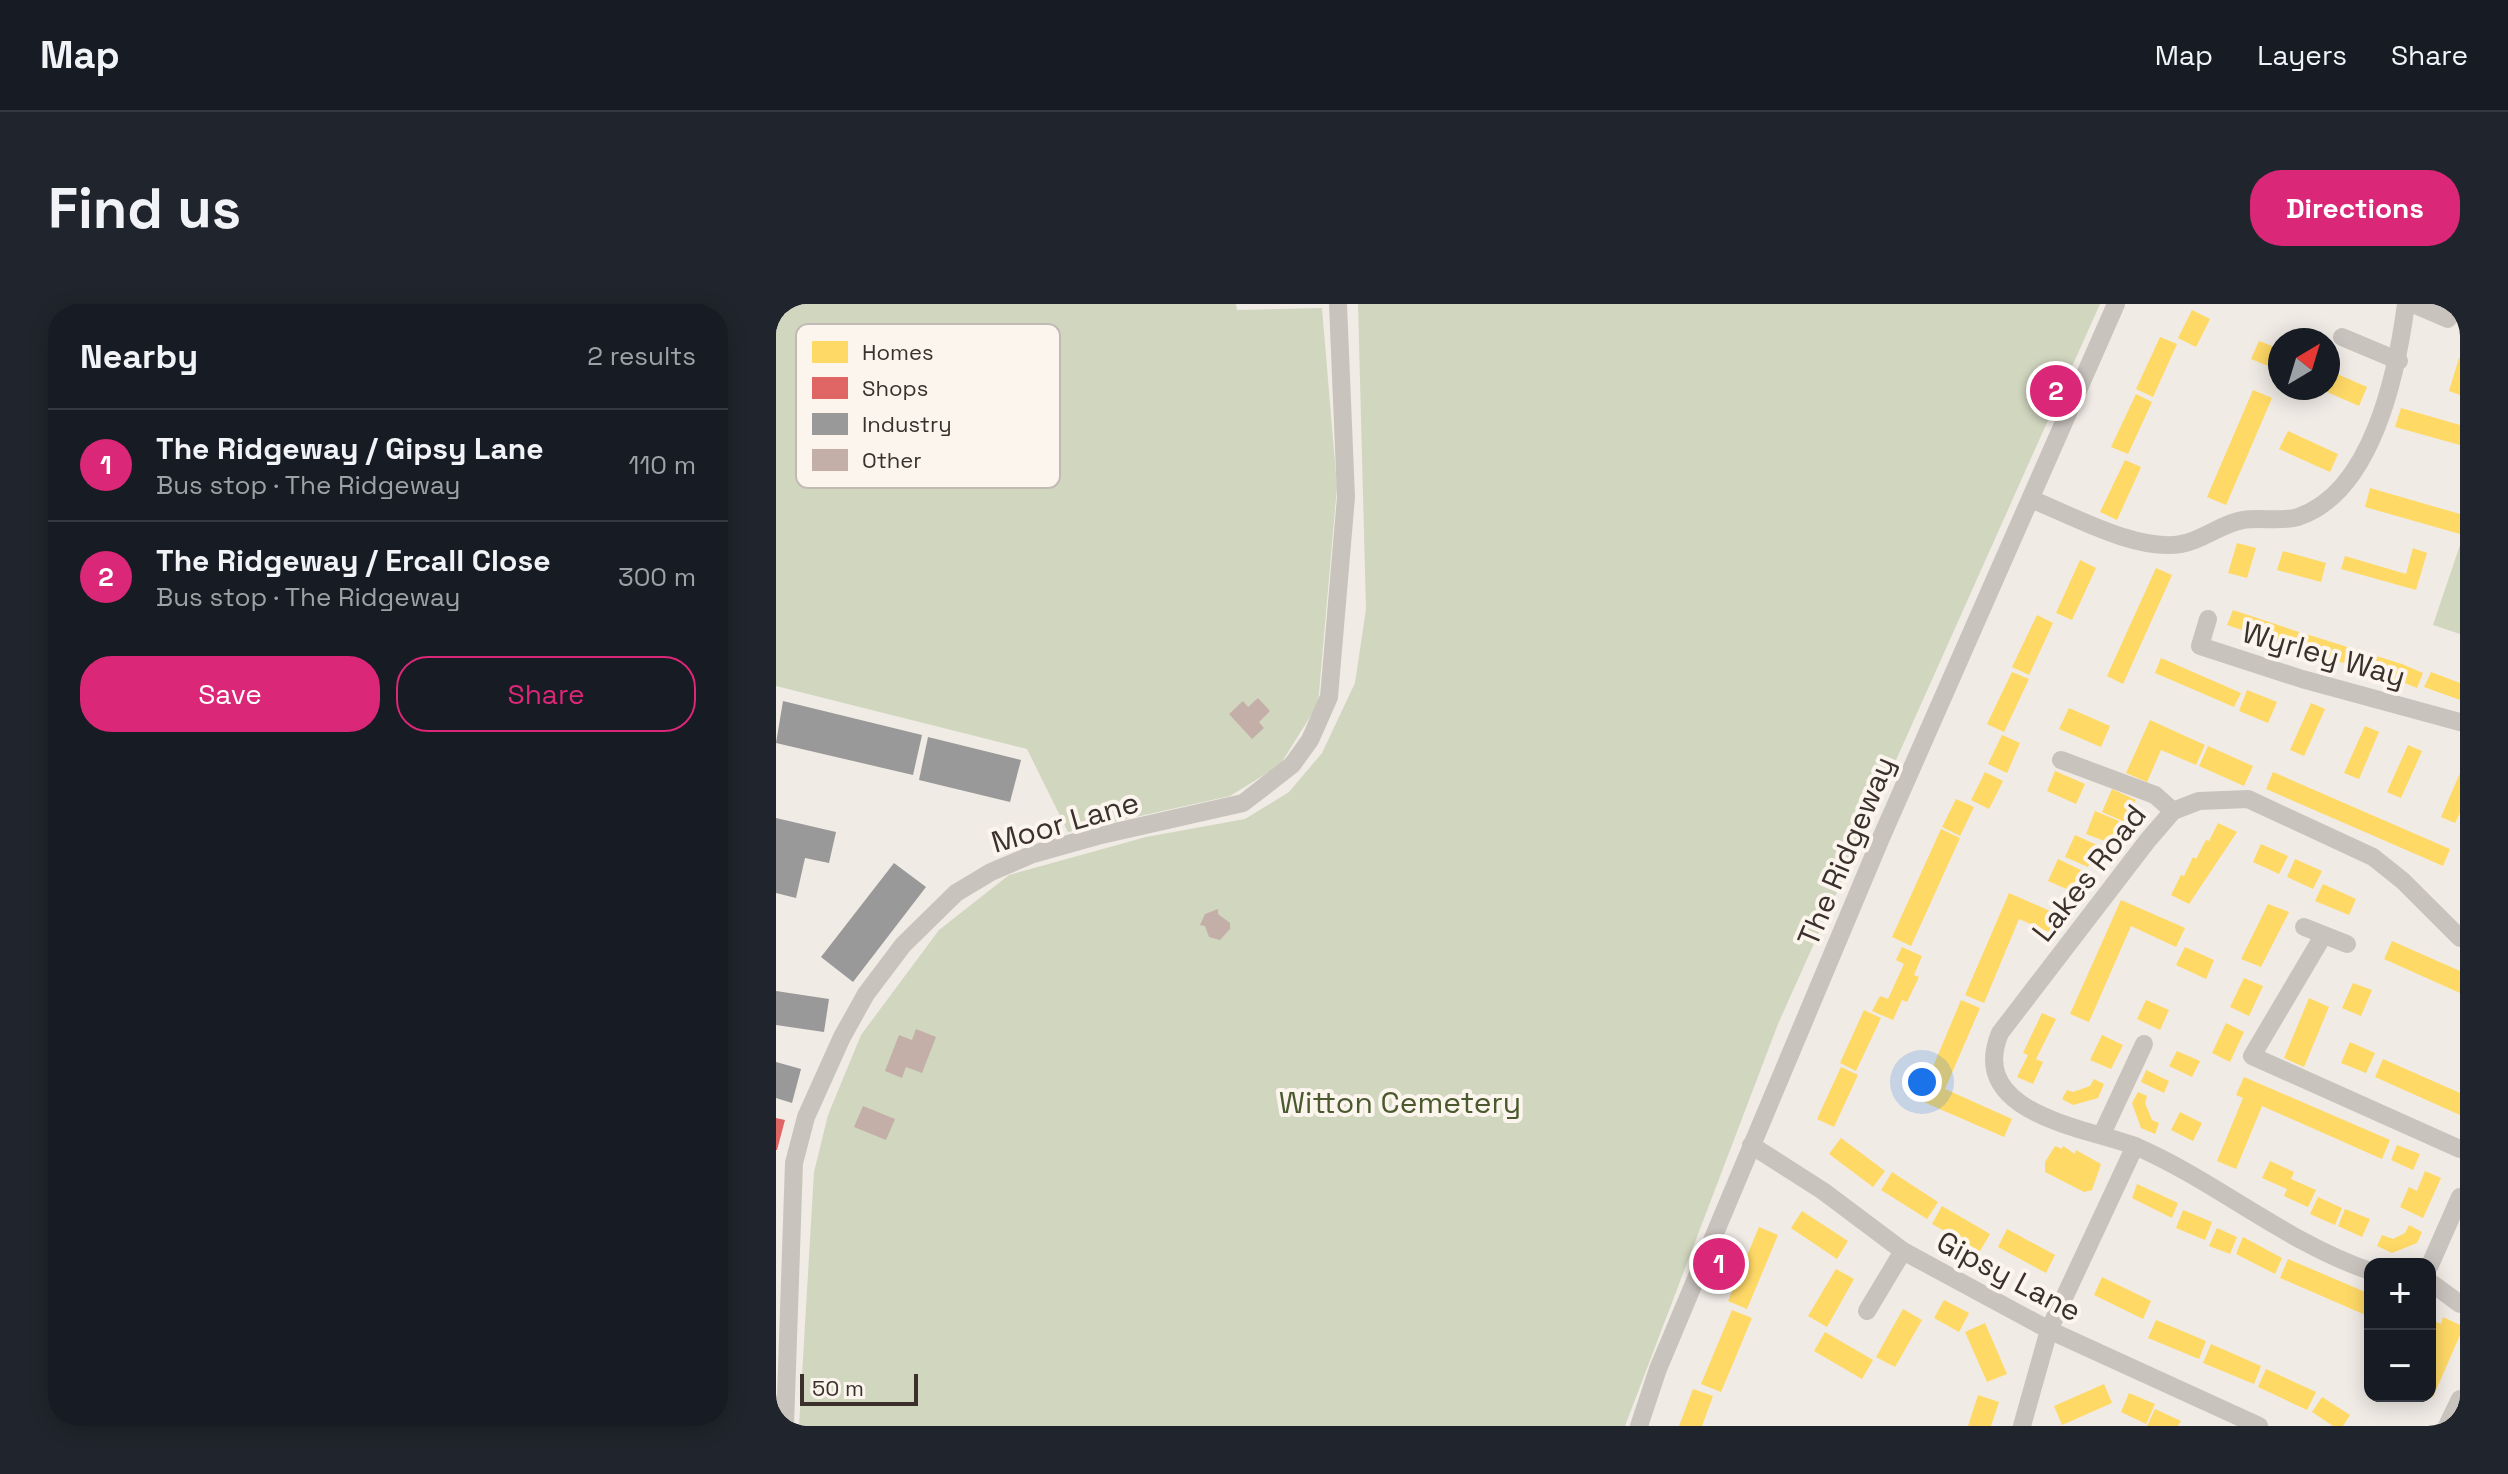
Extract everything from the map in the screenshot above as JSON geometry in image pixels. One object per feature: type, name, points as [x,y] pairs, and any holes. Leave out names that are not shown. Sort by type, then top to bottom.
[{"type":"street","name":"Moor Lane","points":[[785,1426],[794,1163],[806,1117],[842,1037],[866,994],[903,945],[956,893],[991,872],[1033,854],[1243,803],[1292,765],[1310,740],[1329,697],[1346,497],[1338,304]]},
{"type":"street","name":"The Ridgeway","points":[[1639,1426],[1658,1369],[1881,838],[2116,304]]},
{"type":"street","points":[[2031,499],[2152,547],[2184,544],[2241,520],[2297,517],[2339,492],[2353,472],[2381,413],[2399,361],[2406,304]]},
{"type":"street","points":[[2413,304],[2448,319]]},
{"type":"street","points":[[2342,337],[2399,361]]},
{"type":"street","name":"Wyrley Way","points":[[2208,619],[2200,646],[2302,679],[2460,722]]},
{"type":"street","points":[[2061,760],[2155,795],[2173,811]]},
{"type":"street","name":"Lakes Road","points":[[2364,1268],[2316,1247],[2175,1163],[2016,1104],[2000,1086],[1994,1071],[1995,1047],[2000,1033],[2124,868],[2173,811],[2199,801],[2248,799],[2373,857],[2403,881],[2460,938]]},
{"type":"street","points":[[2304,927],[2347,944]]},
{"type":"street","points":[[2323,936],[2252,1056],[2460,1149]]},
{"type":"street","points":[[2102,1134],[2144,1044]]},
{"type":"street","name":"Gipsy Lane","points":[[1751,1145],[1823,1191],[1903,1251],[2049,1330],[2259,1426]]},
{"type":"street","points":[[2022,1426],[2049,1330],[2135,1146]]},
{"type":"street","points":[[2433,1258],[2460,1197]]},
{"type":"street","points":[[1867,1311],[1903,1251]]},
{"type":"street","points":[[2436,1286],[2460,1304]]},
{"type":"street","points":[[2447,1426],[2460,1399]]},
{"type":"green space","points":[[776,304],[1236,304],[1237,310],[1322,308],[1337,487],[1318,704],[1280,765],[1230,796],[1068,832],[1027,749],[776,686]]},
{"type":"green space","name":"Witton Cemetery","points":[[1358,304],[2100,304],[1778,1024],[1625,1426],[799,1426],[814,1172],[828,1115],[861,1035],[939,930],[1009,875],[1146,837],[1245,819],[1289,792],[1322,753],[1355,683],[1366,609]]},
{"type":"green space","points":[[2460,545],[2460,634],[2433,625]]},
{"type":"building: Homes","points":[[2192,310],[2210,319],[2196,347],[2178,338]]},
{"type":"building: Homes","points":[[2160,337],[2177,344],[2153,397],[2136,389]]},
{"type":"building: Homes","points":[[2259,341],[2268,344],[2268,366],[2251,359]]},
{"type":"building: Homes","points":[[2460,358],[2460,395],[2449,391]]},
{"type":"building: Homes","points":[[2340,375],[2367,387],[2359,406],[2340,398]]},
{"type":"building: Homes","points":[[2253,390],[2268,396],[2271,400],[2226,505],[2207,497]]},
{"type":"building: Homes","points":[[2136,394],[2152,402],[2128,454],[2111,447]]},
{"type":"building: Homes","points":[[2401,408],[2460,425],[2460,445],[2395,427]]},
{"type":"building: Homes","points":[[2288,431],[2338,454],[2330,472],[2279,449]]},
{"type":"building: Homes","points":[[2125,460],[2141,467],[2117,520],[2100,512]]},
{"type":"building: Homes","points":[[2370,488],[2460,514],[2460,534],[2365,507]]},
{"type":"building: Homes","points":[[2237,543],[2256,548],[2247,578],[2228,573]]},
{"type":"building: Homes","points":[[2413,548],[2427,553],[2416,590],[2341,569],[2345,556],[2406,574]]},
{"type":"building: Homes","points":[[2283,551],[2326,563],[2321,582],[2277,570]]},
{"type":"building: Homes","points":[[2080,560],[2096,568],[2072,620],[2056,613]]},
{"type":"building: Homes","points":[[2156,568],[2172,575],[2123,684],[2107,676]]},
{"type":"building: Homes","points":[[2233,610],[2299,632],[2293,647],[2227,625]]},
{"type":"building: Homes","points":[[2037,615],[2053,623],[2029,675],[2012,667]]},
{"type":"building: Homes","points":[[2306,634],[2423,673],[2417,688],[2375,671],[2320,657],[2300,648]]},
{"type":"building: Homes","points":[[2161,658],[2241,693],[2234,707],[2155,673]]},
{"type":"building: Homes","points":[[2012,672],[2029,679],[2004,732],[1987,724]]},
{"type":"building: Homes","points":[[2431,672],[2460,683],[2460,700],[2424,687]]},
{"type":"building: Homes","points":[[2247,690],[2277,702],[2268,723],[2239,711]]},
{"type":"building: Homes","points":[[2311,703],[2325,709],[2304,756],[2290,750]]},
{"type":"building: Homes","points":[[2069,708],[2110,726],[2101,747],[2059,729]]},
{"type":"building: Homes","points":[[2150,720],[2205,745],[2196,765],[2161,750],[2147,782],[2126,773]]},
{"type":"building: Homes","points":[[2365,726],[2379,732],[2359,779],[2344,773]]},
{"type":"building: Homes","points":[[2002,735],[2020,743],[2007,773],[1988,764]]},
{"type":"building: Homes","points":[[2408,745],[2422,751],[2401,798],[2387,792]]},
{"type":"building: Homes","points":[[2208,746],[2253,766],[2244,786],[2199,766]]},
{"type":"building: Homes","points":[[2055,771],[2085,784],[2076,804],[2047,791]]},
{"type":"building: Homes","points":[[1985,772],[2003,781],[1989,809],[1971,800]]},
{"type":"building: Homes","points":[[2273,772],[2450,849],[2443,866],[2266,789]]},
{"type":"building: Homes","points":[[2460,773],[2460,813],[2455,823],[2441,817]]},
{"type":"building: Homes","points":[[2112,789],[2136,800],[2125,822],[2102,812]]},
{"type":"building: Homes","points":[[1956,799],[1974,807],[1960,836],[1942,827]]},
{"type":"building: Homes","points":[[2095,811],[2119,821],[2110,843],[2086,834]]},
{"type":"building: Homes","points":[[2218,823],[2237,832],[2189,904],[2171,895],[2181,875],[2184,876],[2206,840],[2209,841]]},
{"type":"building: Homes","points":[[1941,829],[1960,838],[1911,946],[1892,937]]},
{"type":"building: Homes","points":[[2075,835],[2097,845],[2088,867],[2065,857]]},
{"type":"building: Homes","points":[[2261,844],[2288,856],[2279,874],[2253,862]]},
{"type":"building: Homes","points":[[2058,859],[2081,870],[2071,891],[2048,881]]},
{"type":"building: Homes","points":[[2295,859],[2322,871],[2313,889],[2287,877]]},
{"type":"building: Homes","points":[[2323,884],[2356,899],[2349,915],[2315,901]]},
{"type":"building: Homes","points":[[2009,893],[2059,915],[2051,933],[2019,919],[1984,1003],[1965,995]]},
{"type":"building: Homes","points":[[2121,900],[2185,928],[2176,947],[2131,926],[2089,1022],[2070,1014]]},
{"type":"building: Homes","points":[[2268,904],[2289,912],[2261,967],[2241,959]]},
{"type":"building: Homes","points":[[2392,941],[2460,971],[2460,993],[2384,959]]},
{"type":"building: Homes","points":[[1902,947],[1922,956],[1914,975],[1919,977],[1907,1002],[1902,1000],[1893,1020],[1872,1011],[1880,996],[1888,999],[1904,964],[1896,960]]},
{"type":"building: Homes","points":[[2185,947],[2214,960],[2206,979],[2176,965]]},
{"type":"building: Homes","points":[[2244,978],[2263,986],[2249,1016],[2230,1007]]},
{"type":"building: Homes","points":[[2353,983],[2372,990],[2361,1016],[2342,1008]]},
{"type":"building: Homes","points":[[2309,998],[2329,1007],[2304,1067],[2284,1058]]},
{"type":"building: Homes","points":[[1961,1000],[1980,1008],[1945,1089],[2012,1119],[2004,1137],[1919,1100]]},
{"type":"building: Homes","points":[[2146,1000],[2169,1010],[2160,1030],[2137,1019]]},
{"type":"building: Homes","points":[[1864,1010],[1881,1018],[1856,1071],[1840,1063]]},
{"type":"building: Homes","points":[[2042,1013],[2056,1019],[2036,1059],[2043,1062],[2033,1084],[2017,1077],[2028,1055],[2023,1053]]},
{"type":"building: Homes","points":[[2226,1023],[2244,1032],[2230,1062],[2212,1053]]},
{"type":"building: Homes","points":[[2102,1035],[2123,1045],[2111,1069],[2090,1060]]},
{"type":"building: Homes","points":[[2350,1042],[2375,1053],[2366,1073],[2341,1063]]},
{"type":"building: Homes","points":[[2177,1051],[2200,1061],[2192,1077],[2169,1066]]},
{"type":"building: Homes","points":[[2383,1059],[2460,1093],[2460,1115],[2375,1077]]},
{"type":"building: Homes","points":[[1841,1067],[1858,1075],[1834,1127],[1817,1119]]},
{"type":"building: Homes","points":[[2146,1070],[2169,1081],[2164,1093],[2141,1082]]},
{"type":"building: Homes","points":[[2244,1077],[2390,1140],[2382,1159],[2262,1106],[2236,1169],[2217,1161],[2243,1098],[2236,1095]]},
{"type":"building: Homes","points":[[2094,1079],[2104,1084],[2098,1098],[2073,1105],[2062,1099],[2067,1090],[2073,1092],[2090,1086]]},
{"type":"building: Homes","points":[[2138,1092],[2147,1096],[2145,1103],[2152,1120],[2159,1123],[2155,1134],[2141,1128],[2132,1103]]},
{"type":"building: Homes","points":[[2180,1112],[2202,1123],[2193,1141],[2171,1130]]},
{"type":"building: Homes","points":[[1841,1138],[1885,1171],[1873,1187],[1829,1154]]},
{"type":"building: Homes","points":[[2397,1145],[2420,1154],[2413,1170],[2391,1160]]},
{"type":"building: Homes","points":[[2055,1146],[2062,1149],[2063,1146],[2075,1154],[2076,1150],[2101,1164],[2092,1190],[2084,1192],[2045,1172],[2045,1162]]},
{"type":"building: Homes","points":[[2270,1161],[2294,1172],[2291,1179],[2316,1190],[2308,1207],[2284,1196],[2287,1189],[2262,1178]]},
{"type":"building: Homes","points":[[2425,1171],[2441,1178],[2423,1218],[2400,1207],[2409,1187],[2417,1191]]},
{"type":"building: Homes","points":[[1892,1172],[1938,1202],[1927,1219],[1881,1190]]},
{"type":"building: Homes","points":[[2137,1184],[2178,1203],[2172,1218],[2132,1198]]},
{"type":"building: Homes","points":[[2318,1197],[2342,1208],[2335,1225],[2310,1214]]},
{"type":"building: Homes","points":[[1942,1206],[1990,1234],[1980,1251],[1932,1224]]},
{"type":"building: Homes","points":[[2345,1209],[2370,1219],[2362,1237],[2338,1226]]},
{"type":"building: Homes","points":[[2183,1210],[2212,1222],[2205,1240],[2176,1228]]},
{"type":"building: Homes","points":[[1802,1211],[1848,1241],[1837,1259],[1791,1228]]},
{"type":"building: Homes","points":[[2409,1225],[2422,1232],[2417,1243],[2392,1253],[2377,1246],[2382,1235],[2393,1239],[2405,1233]]},
{"type":"building: Homes","points":[[1759,1227],[1778,1235],[1747,1309],[1728,1301]]},
{"type":"building: Homes","points":[[2217,1228],[2237,1237],[2230,1254],[2209,1246]]},
{"type":"building: Homes","points":[[2007,1229],[2055,1255],[2046,1273],[1998,1247]]},
{"type":"building: Homes","points":[[2243,1237],[2282,1258],[2275,1274],[2236,1254]]},
{"type":"building: Homes","points":[[2288,1259],[2364,1291],[2364,1314],[2280,1278]]},
{"type":"building: Homes","points":[[1836,1269],[1854,1279],[1827,1327],[1808,1316]]},
{"type":"building: Homes","points":[[2102,1277],[2151,1301],[2143,1319],[2094,1295]]},
{"type":"building: Homes","points":[[1944,1300],[1969,1313],[1959,1332],[1934,1318]]},
{"type":"building: Homes","points":[[1903,1309],[1922,1320],[1895,1367],[1876,1357]]},
{"type":"building: Homes","points":[[1732,1310],[1752,1318],[1721,1392],[1701,1384]]},
{"type":"building: Homes","points":[[2443,1317],[2460,1325],[2460,1335],[2436,1390],[2436,1322],[2441,1324]]},
{"type":"building: Homes","points":[[2156,1320],[2206,1341],[2199,1359],[2148,1338]]},
{"type":"building: Homes","points":[[1985,1323],[2007,1374],[1987,1382],[1965,1332]]},
{"type":"building: Homes","points":[[1825,1332],[1873,1360],[1862,1379],[1814,1351]]},
{"type":"building: Homes","points":[[2211,1344],[2261,1366],[2254,1384],[2203,1363]]},
{"type":"building: Homes","points":[[2266,1369],[2316,1392],[2307,1410],[2258,1387]]},
{"type":"building: Homes","points":[[2104,1384],[2112,1403],[2062,1425],[2054,1406]]},
{"type":"building: Homes","points":[[1693,1389],[1713,1396],[1702,1426],[1679,1426]]},
{"type":"building: Homes","points":[[2129,1393],[2155,1404],[2146,1424],[2121,1412]]},
{"type":"building: Homes","points":[[1978,1395],[1999,1402],[1991,1426],[1968,1426]]},
{"type":"building: Homes","points":[[2322,1397],[2350,1415],[2343,1426],[2333,1426],[2312,1412]]},
{"type":"building: Homes","points":[[2155,1409],[2181,1421],[2178,1426],[2147,1426]]},
{"type":"building: Shops","points":[[776,1118],[785,1120],[777,1150],[776,1150]]},
{"type":"building: Industry","points":[[783,701],[922,735],[913,775],[776,743]]},
{"type":"building: Industry","points":[[928,737],[1021,760],[1010,802],[919,780]]},
{"type":"building: Industry","points":[[776,818],[836,832],[829,863],[805,858],[796,898],[776,893]]},
{"type":"building: Industry","points":[[894,863],[926,887],[853,982],[821,957]]},
{"type":"building: Industry","points":[[776,991],[829,999],[824,1032],[776,1025]]},
{"type":"building: Industry","points":[[776,1062],[801,1069],[792,1103],[776,1098]]},
{"type":"building: Other","points":[[1258,698],[1270,711],[1259,722],[1264,728],[1252,739],[1229,714],[1243,701],[1248,707]]},
{"type":"building: Other","points":[[1218,909],[1218,914],[1230,923],[1230,929],[1220,940],[1209,937],[1205,926],[1200,925],[1205,914]]},
{"type":"building: Other","points":[[916,1029],[936,1037],[922,1073],[906,1067],[902,1078],[885,1071],[899,1035],[912,1040]]},
{"type":"building: Other","points":[[863,1106],[895,1119],[886,1140],[854,1127]]},
{"type":"place","name":"The Ridgeway / Ercall Close","points":[[2056,391]]},
{"type":"place","name":"The Ridgeway / Gipsy Lane","points":[[1719,1264]]}]
